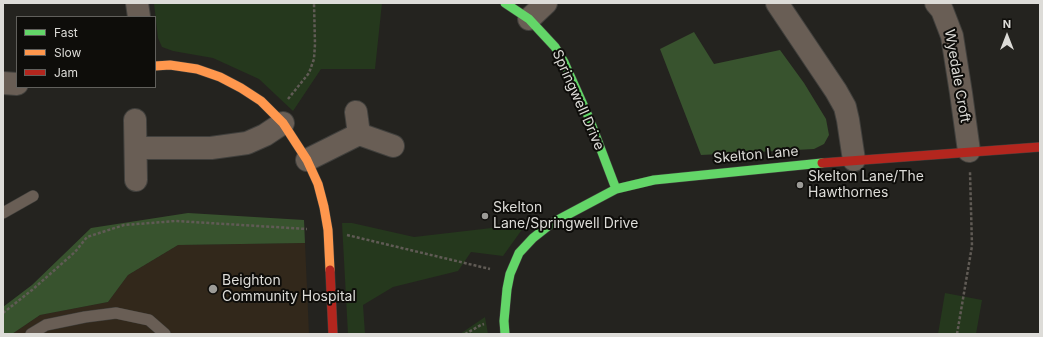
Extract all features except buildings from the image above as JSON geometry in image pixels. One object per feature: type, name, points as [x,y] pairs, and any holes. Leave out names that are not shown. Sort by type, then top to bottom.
[{"type":"street","points":[[137,3],[139,16]]},
{"type":"street","name":"Springwell Drive","points":[[505,3],[529,19],[555,47],[564,62],[589,118],[616,189]]},
{"type":"street","points":[[529,19],[546,3]]},
{"type":"street","points":[[777,3],[836,91],[844,107],[848,120],[854,160]]},
{"type":"street","name":"Wyedale Croft","points":[[936,3],[942,10],[952,36],[969,151]]},
{"type":"street","points":[[156,66],[170,65],[197,69],[220,77],[241,88],[261,101],[279,119],[307,160],[318,184],[328,230],[333,334]]},
{"type":"street","points":[[3,83],[16,84]]},
{"type":"street","points":[[356,112],[359,134]]},
{"type":"street","points":[[136,148],[211,148],[248,144],[265,135],[279,119]]},
{"type":"street","points":[[135,120],[136,180]]},
{"type":"street","points":[[307,160],[359,134],[393,146]]},
{"type":"street","name":"Skelton Lane","points":[[505,334],[504,321],[507,289],[510,274],[519,253],[533,238],[552,222],[616,189],[654,180],[697,175],[854,160],[1040,147]]},
{"type":"lane","points":[[3,213],[33,196]]},
{"type":"lane","points":[[31,334],[46,325],[85,317],[116,313],[150,320],[166,334]]},
{"type":"path","points":[[279,119],[309,73],[314,59],[314,3]]},
{"type":"path","points":[[957,334],[972,246],[969,151]]},
{"type":"path","points":[[3,313],[75,252],[87,237],[124,225],[176,221],[328,230],[510,274]]},
{"type":"shaded area","name":"Beighton Community Hospital","points":[[305,243],[309,334],[12,334],[40,315],[108,302],[128,275],[178,245]]},
{"type":"green space","points":[[154,3],[382,3],[375,69],[321,69],[293,111],[259,79],[213,58],[173,51],[162,47],[158,38]]},
{"type":"green space","points":[[694,32],[714,64],[780,50],[804,83],[826,119],[829,135],[824,144],[814,149],[701,155],[660,49]]},
{"type":"green space","points":[[188,213],[304,220],[305,243],[178,245],[128,275],[108,302],[40,315],[12,334],[3,334],[3,307],[32,285],[91,228]]},
{"type":"green space","points":[[342,223],[352,223],[414,237],[526,224],[503,256],[471,252],[458,271],[393,287],[363,305],[365,334],[348,334]]},
{"type":"green space","points":[[945,293],[982,300],[976,334],[938,334]]},
{"type":"green space","points":[[485,317],[488,334],[460,334]]},
{"type":"traffic: fast","points":[[505,3],[529,19],[555,47],[564,62],[589,118],[616,189]]},
{"type":"traffic: fast","points":[[505,334],[504,321],[510,274],[519,253],[533,238],[552,223],[616,189],[654,180],[822,163]]},
{"type":"traffic: slow","points":[[156,66],[170,65],[197,69],[220,77],[261,101],[283,123],[307,160],[318,184],[328,230],[330,270]]},
{"type":"traffic: jam","points":[[822,163],[1040,147]]},
{"type":"traffic: jam","points":[[330,270],[333,334]]},
{"type":"place","name":"Skelton Lane/The Hawthornes","points":[[800,185]]},
{"type":"place","name":"Skelton Lane/Springwell Drive","points":[[485,216]]},
{"type":"place","name":"Beighton Community Hospital","points":[[213,289]]}]
